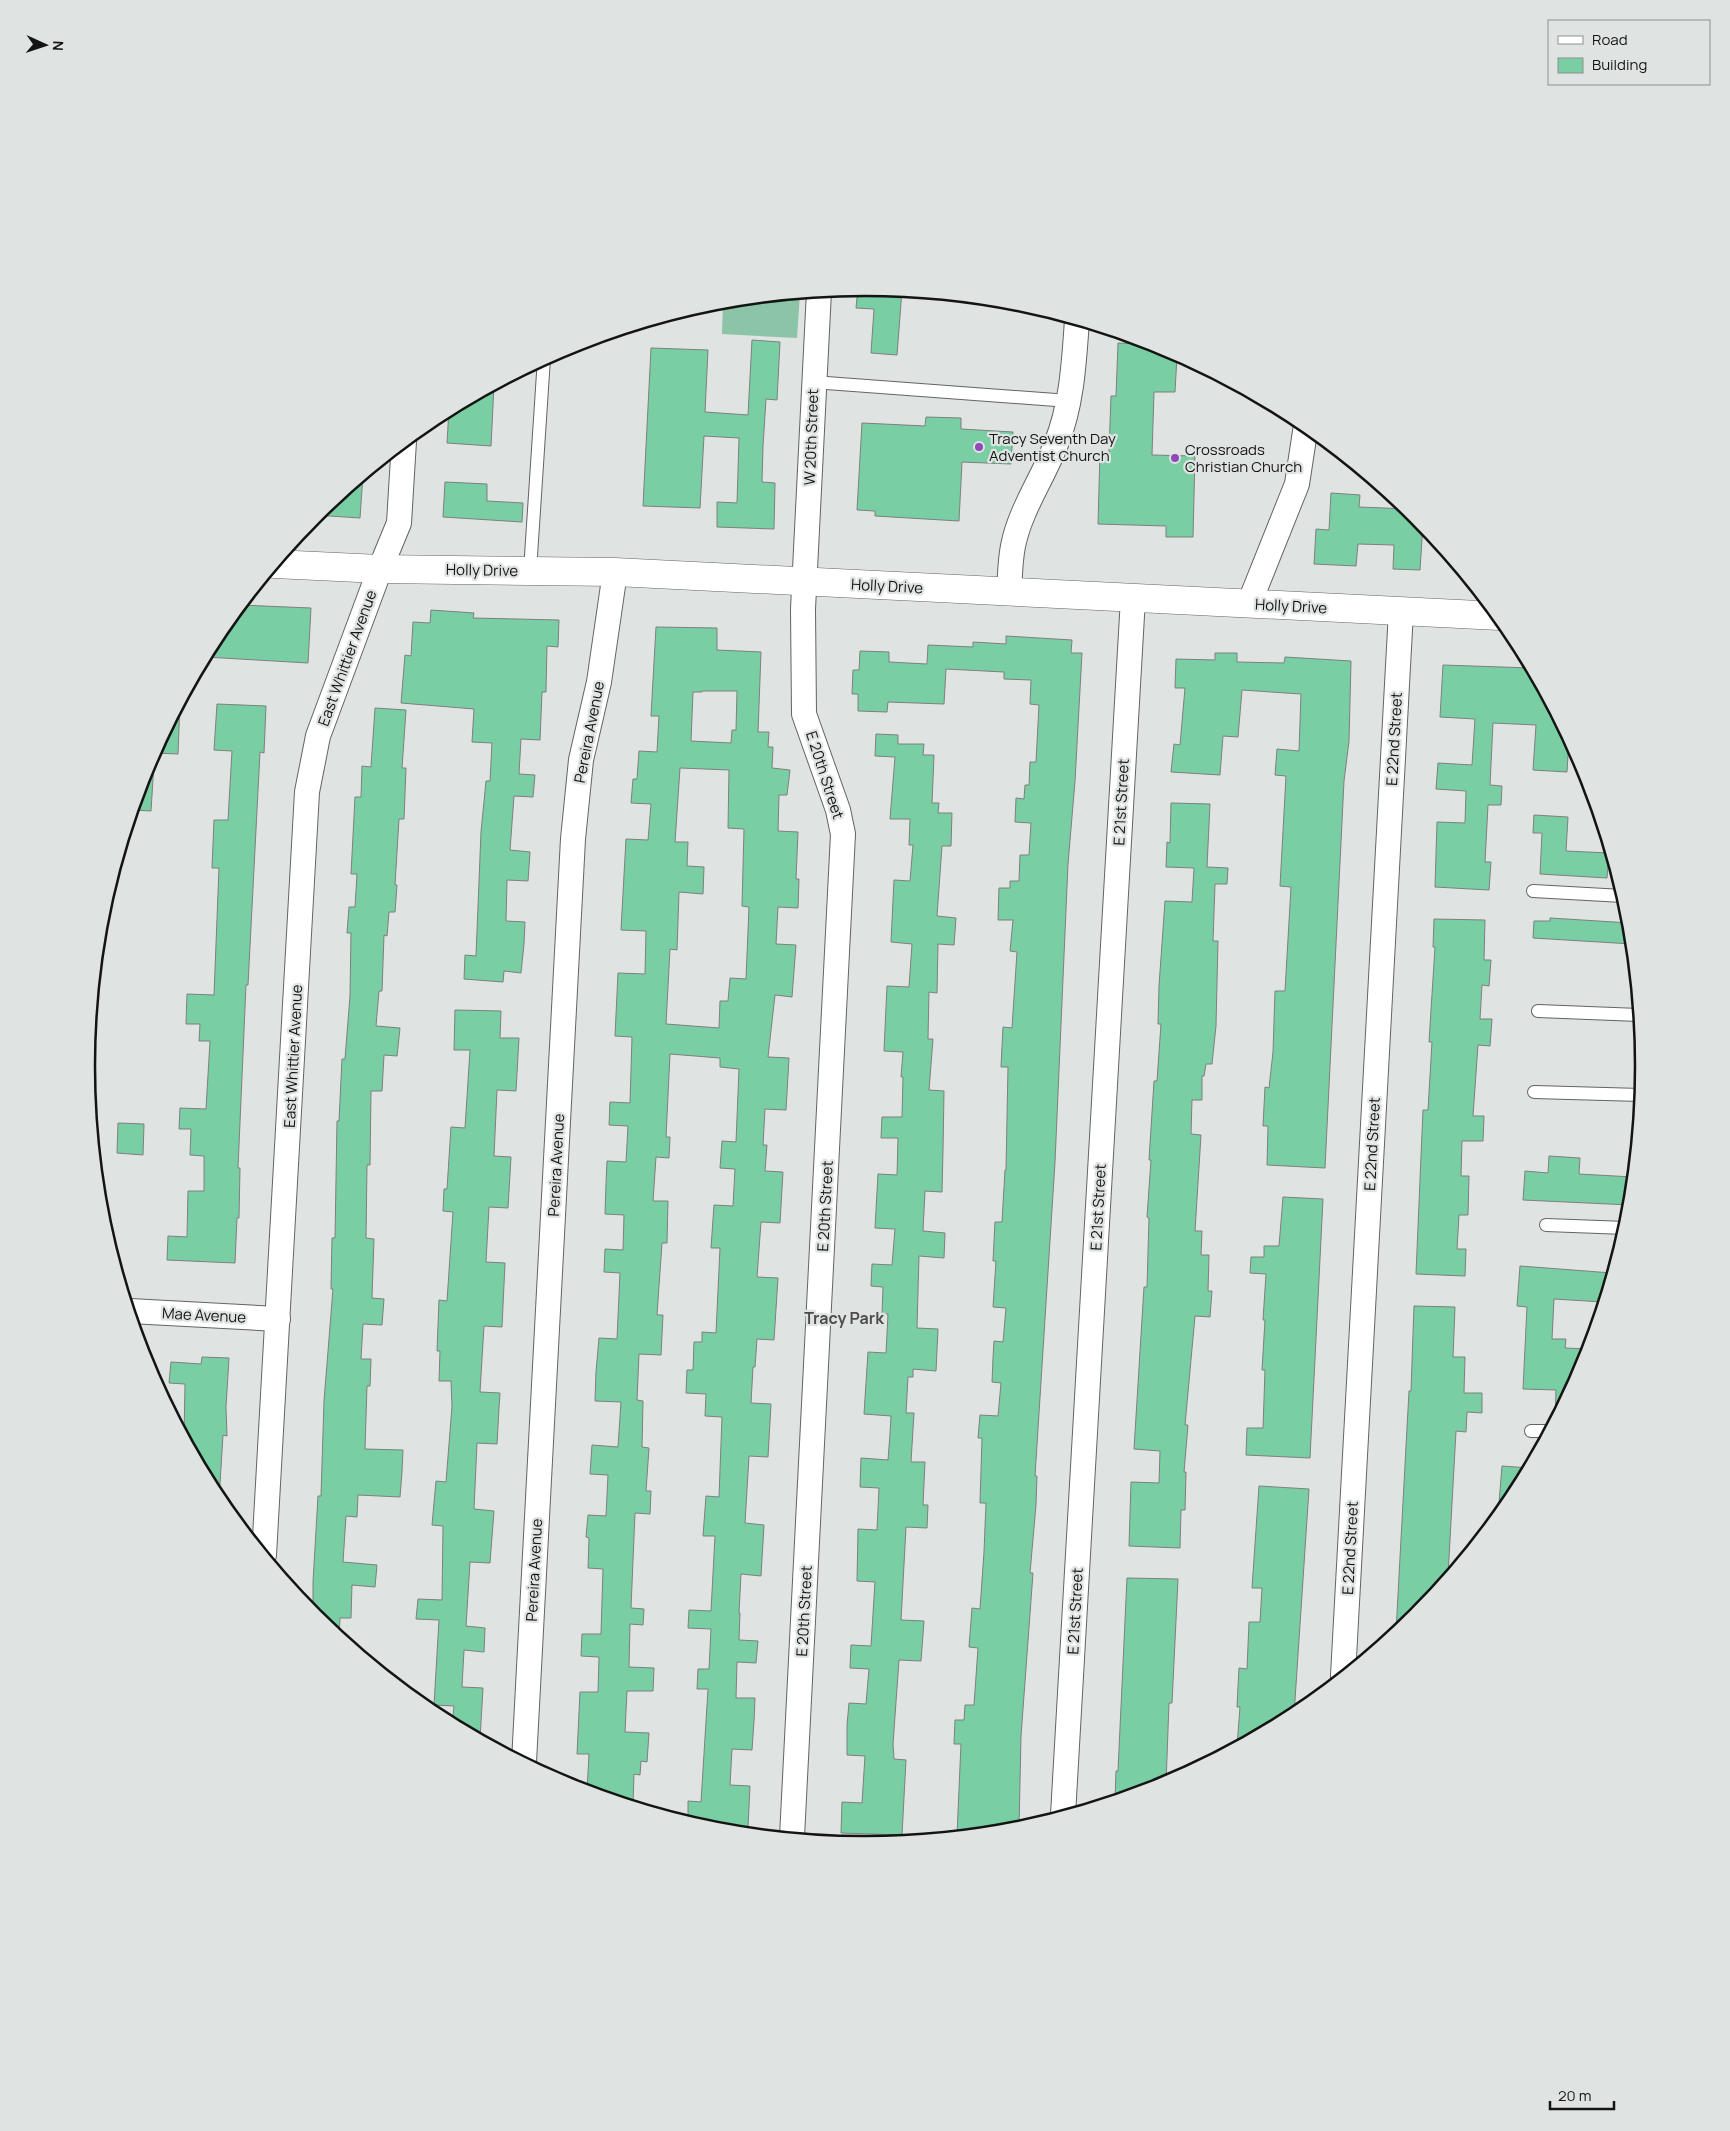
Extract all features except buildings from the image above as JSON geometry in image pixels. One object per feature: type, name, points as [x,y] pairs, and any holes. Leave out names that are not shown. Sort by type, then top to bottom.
[{"type":"street","name":"W 20th Street","points":[[805,582],[813,382],[819,297]]},
{"type":"street","points":[[1009,592],[1013,545],[1025,510],[1057,444],[1069,401],[1075,356],[1076,325]]},
{"type":"street","points":[[1250,604],[1297,484],[1305,434]]},
{"type":"street","name":"East Whittier Avenue","points":[[264,1547],[307,792],[318,736],[399,523],[403,450]]},
{"type":"street","name":"Holly Drive","points":[[281,564],[380,569],[614,572],[1489,615]]},
{"type":"street","name":"Pereira Avenue","points":[[524,1756],[573,839],[581,760],[599,682],[614,572]]},
{"type":"street","name":"E 20th Street","points":[[792,1832],[843,834],[838,810],[804,714],[803,610],[805,582]]},
{"type":"street","name":"E 21st Street","points":[[1063,1809],[1133,598]]},
{"type":"street","name":"E 22nd Street","points":[[1343,1668],[1401,611]]},
{"type":"street","name":"Mae Avenue","points":[[135,1311],[278,1319]]},
{"type":"lane","points":[[530,571],[543,366]]},
{"type":"lane","points":[[813,382],[1069,401]]},
{"type":"lane","points":[[1533,891],[1616,896]]},
{"type":"lane","points":[[1538,1011],[1633,1015]]},
{"type":"lane","points":[[1534,1092],[1634,1095]]},
{"type":"lane","points":[[1546,1225],[1617,1228]]},
{"type":"lane","points":[[1531,1431],[1542,1431]]},
{"type":"green space","points":[[800,299],[797,338],[722,334],[723,309]]},
{"type":"place","name":"Tracy Seventh Day Adventist Church","points":[[979,447]]},
{"type":"place","name":"Crossroads Christian Church","points":[[1175,458]]},
{"type":"district","name":"Tracy Park","points":[[844,1318]]}]
